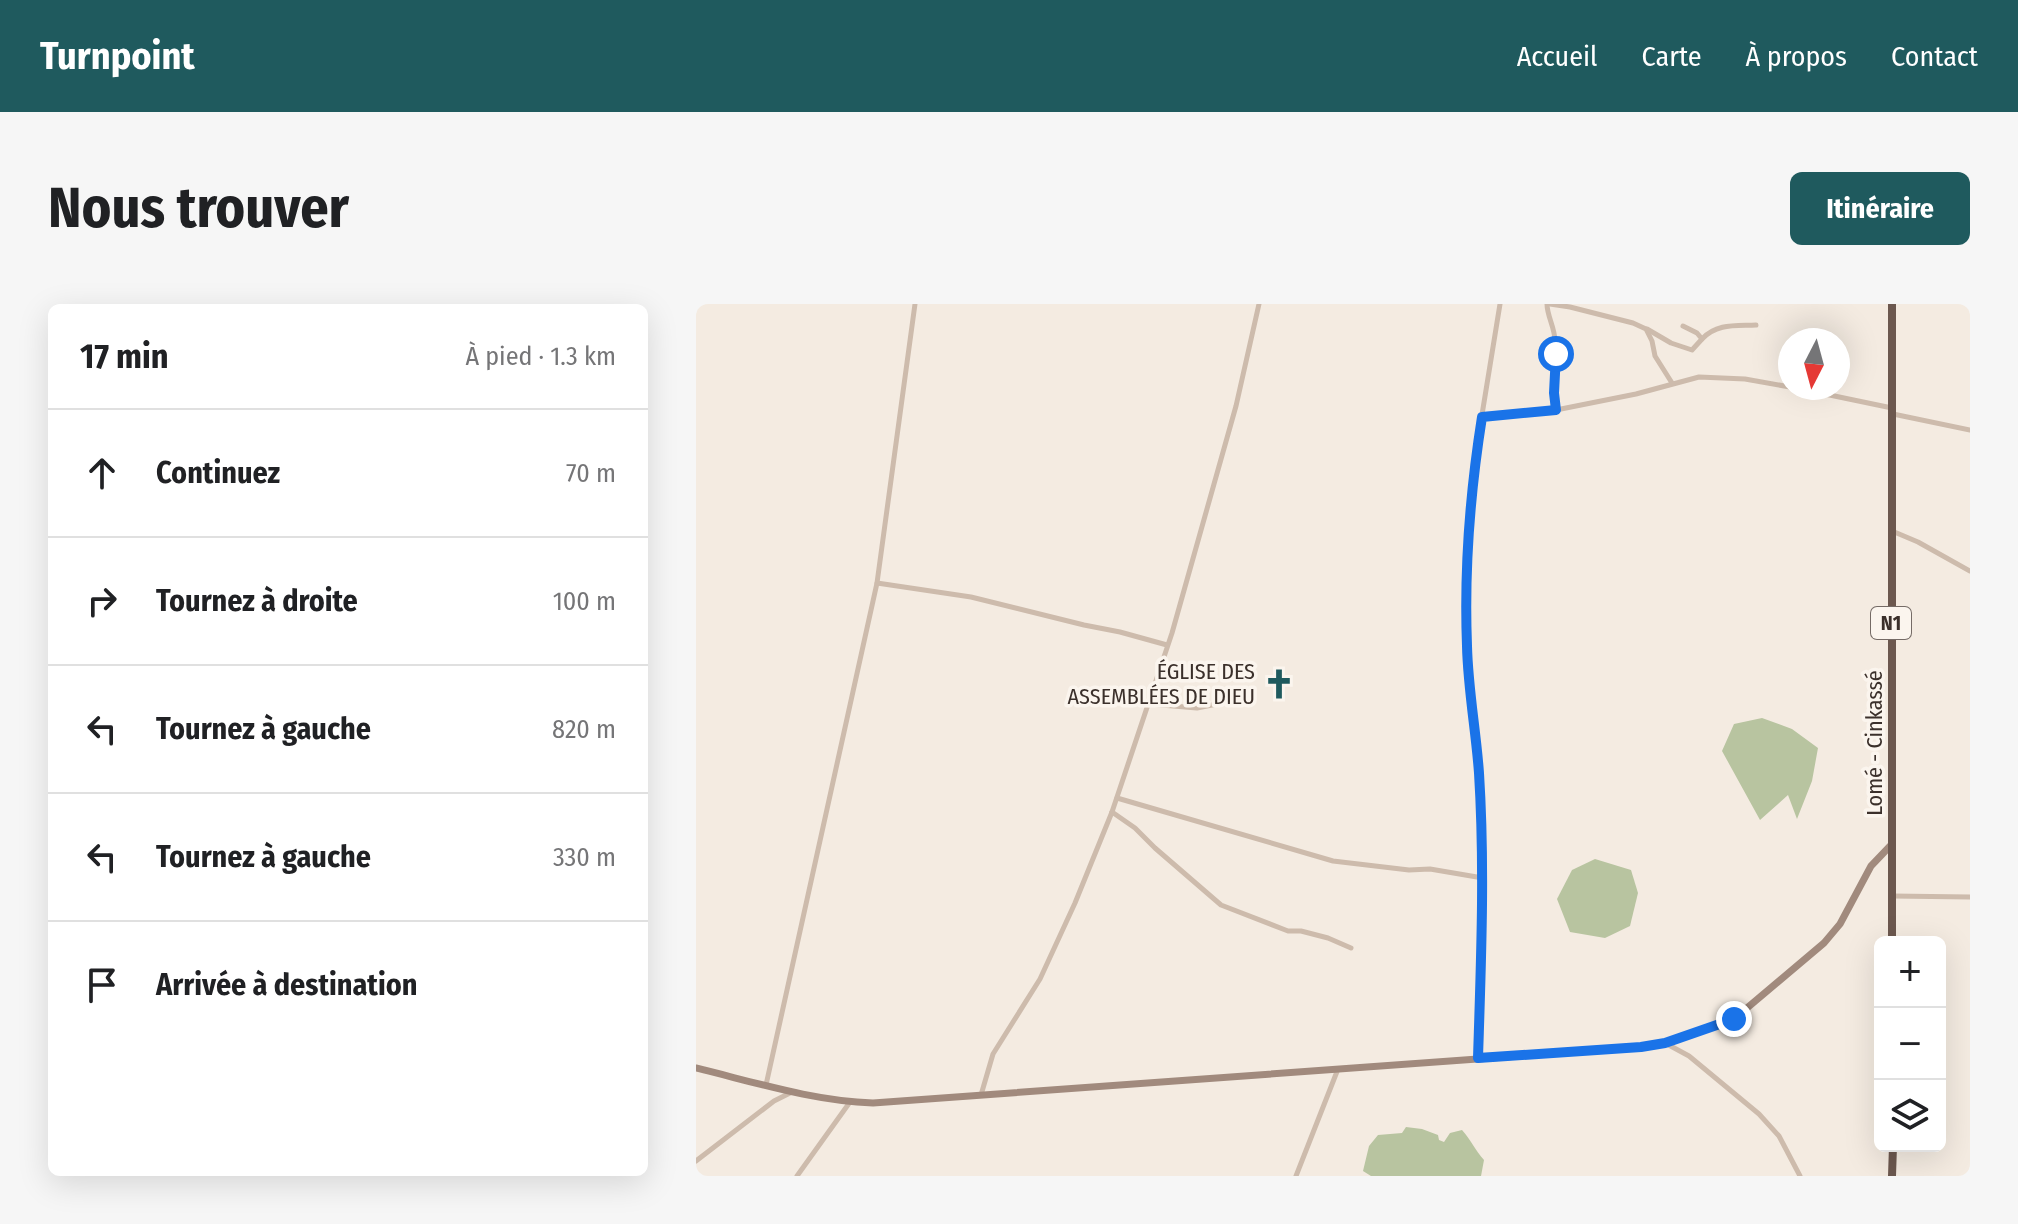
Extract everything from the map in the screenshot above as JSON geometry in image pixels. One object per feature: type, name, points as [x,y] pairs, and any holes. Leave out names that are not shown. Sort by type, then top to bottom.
[{"type":"highway","name":"Lomé - Cinkassé","points":[[1892,304],[1892,936]]},
{"type":"highway","points":[[1892,1176],[1893,1152]]},
{"type":"main road","points":[[696,1068],[792,1091],[873,1103],[1665,1043],[1734,1019],[1824,943],[1840,924],[1871,866],[1892,844]]},
{"type":"street","points":[[766,1085],[877,583],[915,304]]},
{"type":"street","points":[[981,1096],[993,1054],[1040,979],[1075,903],[1117,798],[1167,645],[1232,421],[1259,304]]},
{"type":"street","points":[[1478,1058],[1483,875],[1479,772],[1467,648],[1466,556],[1482,417],[1500,304]]},
{"type":"street","points":[[1556,410],[1554,369],[1557,360],[1548,304],[1627,322],[1692,350],[1715,329],[1731,325],[1756,325]]},
{"type":"street","points":[[1683,326],[1702,339]]},
{"type":"street","points":[[1646,329],[1655,356],[1672,383]]},
{"type":"street","points":[[1482,417],[1556,410],[1699,377],[1778,384]]},
{"type":"street","points":[[1847,400],[1970,430]]},
{"type":"street","points":[[1892,530],[1970,571]]},
{"type":"street","points":[[877,583],[971,597],[1167,645]]},
{"type":"street","points":[[1149,704],[1197,708],[1237,700]]},
{"type":"street","points":[[1117,798],[1333,861],[1409,870],[1430,869],[1477,877],[1483,875]]},
{"type":"street","points":[[1112,812],[1135,828],[1221,905],[1288,931],[1328,938],[1351,948]]},
{"type":"street","points":[[1892,896],[1970,897]]},
{"type":"street","points":[[1665,1043],[1689,1056],[1759,1114],[1779,1136],[1800,1176]]},
{"type":"street","points":[[1296,1176],[1338,1068]]},
{"type":"street","points":[[696,1161],[774,1101],[792,1091]]},
{"type":"street","points":[[797,1176],[850,1102]]},
{"type":"green space","points":[[1762,718],[1792,729],[1818,748],[1812,781],[1797,819],[1788,795],[1760,820],[1722,751],[1734,724]]},
{"type":"green space","points":[[1595,859],[1631,870],[1638,893],[1630,926],[1605,938],[1570,932],[1557,899],[1572,870]]},
{"type":"green space","points":[[1406,1127],[1438,1135],[1439,1140],[1444,1142],[1450,1133],[1462,1130],[1484,1160],[1481,1176],[1371,1176],[1363,1171],[1369,1146],[1378,1135],[1402,1133]]},
{"type":"place","name":"ÉGLISE DES ASSEMBLÉES DE DIEU","points":[[1279,684]]},
{"type":"route","points":[[1556,354],[1556,410],[1482,417],[1473,489],[1466,556],[1467,648],[1479,772],[1483,875],[1478,1058],[1641,1047],[1665,1043],[1734,1019]]}]
